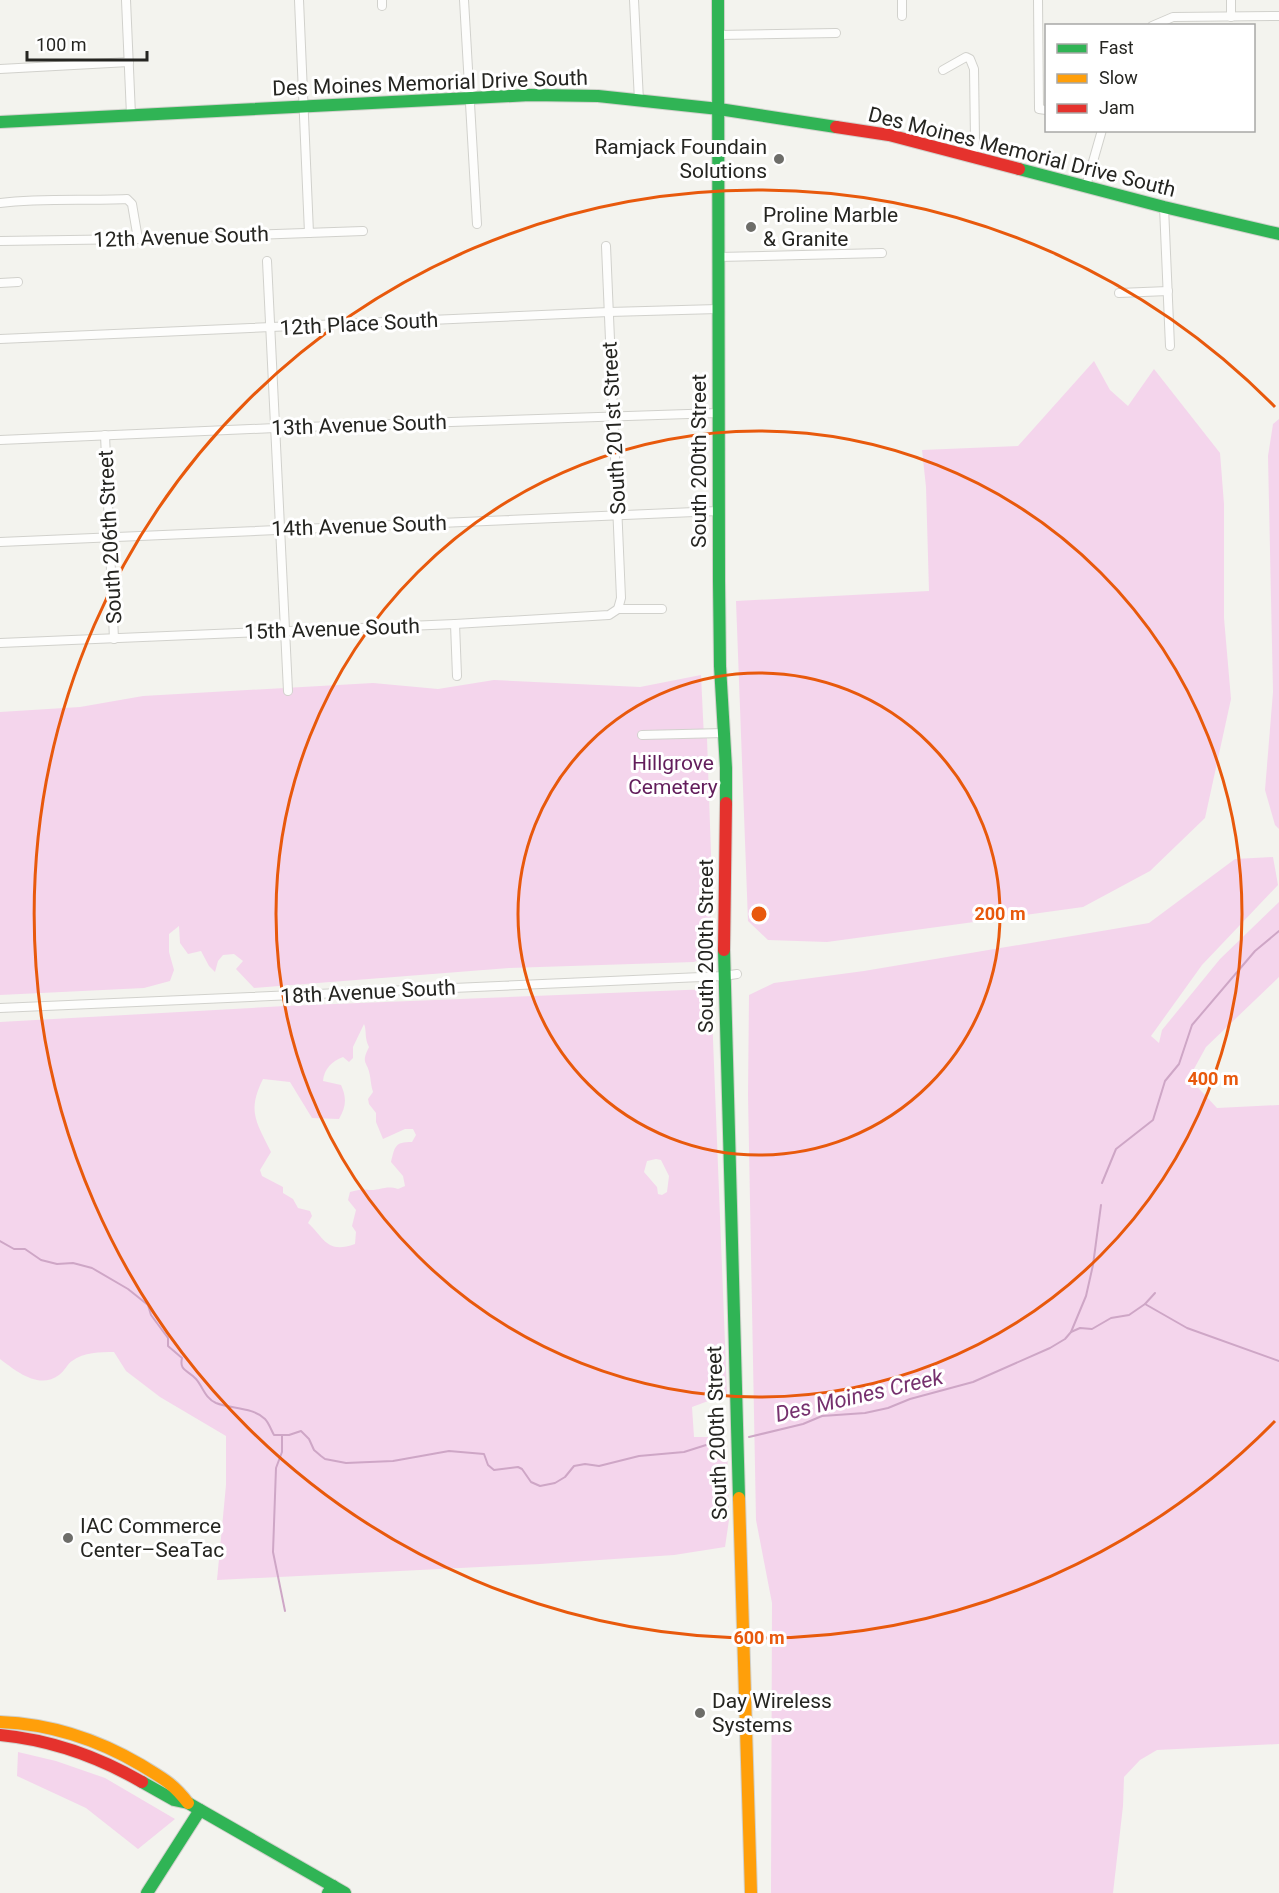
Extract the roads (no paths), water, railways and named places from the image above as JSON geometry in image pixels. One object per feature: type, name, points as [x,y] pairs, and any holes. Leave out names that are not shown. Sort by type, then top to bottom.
[{"type":"main road","name":"South 200th Street","points":[[718,0],[718,511],[720,666],[727,833],[724,976],[751,1893]]},
{"type":"main road","name":"Des Moines Memorial Drive South","points":[[0,122],[469,98],[575,95],[718,109],[889,135],[1164,207],[1279,234]]},
{"type":"main road","points":[[0,1722],[16,1722],[50,1728],[90,1738],[127,1756],[176,1787],[188,1803]]},
{"type":"main road","points":[[0,1735],[56,1742],[94,1755],[174,1800],[188,1803],[255,1841],[314,1876],[330,1890],[345,1893]]},
{"type":"main road","points":[[147,1893],[200,1810]]},
{"type":"street","points":[[126,0],[130,115]]},
{"type":"street","points":[[299,0],[309,232]]},
{"type":"street","points":[[464,0],[477,224]]},
{"type":"street","points":[[634,0],[639,101]]},
{"type":"street","points":[[902,0],[903,16]]},
{"type":"street","points":[[1038,0],[1043,110]]},
{"type":"street","points":[[1231,0],[1231,17]]},
{"type":"street","points":[[1157,24],[1173,17],[1279,16]]},
{"type":"street","points":[[718,35],[836,33]]},
{"type":"street","points":[[943,70],[966,57],[970,59],[974,69],[975,140],[973,156]]},
{"type":"street","points":[[0,69],[129,62]]},
{"type":"street","points":[[1086,186],[1101,132]]},
{"type":"street","points":[[0,203],[64,199],[94,201],[127,199],[132,204],[138,239]]},
{"type":"street","points":[[1164,207],[1170,346]]},
{"type":"street","name":"12th Avenue South","points":[[0,240],[138,239],[363,231]]},
{"type":"street","name":"South 201st Street","points":[[606,246],[621,598],[618,609]]},
{"type":"street","points":[[718,257],[882,253]]},
{"type":"street","points":[[267,261],[288,691]]},
{"type":"street","points":[[0,283],[18,282]]},
{"type":"street","points":[[1119,293],[1168,291]]},
{"type":"street","name":"12th Place South","points":[[0,339],[718,309]]},
{"type":"street","name":"13th Avenue South","points":[[0,440],[718,413]]},
{"type":"street","name":"South 206th Street","points":[[105,435],[114,639]]},
{"type":"street","name":"14th Avenue South","points":[[0,542],[718,511]]},
{"type":"street","name":"15th Avenue South","points":[[0,644],[455,624],[609,615],[618,609],[662,609]]},
{"type":"street","points":[[455,624],[457,676]]},
{"type":"street","points":[[642,735],[724,733]]},
{"type":"street","name":"18th Avenue South","points":[[0,1008],[737,974]]},
{"type":"waterway","name":"Des Moines Creek","points":[[1102,1183],[1116,1149],[1153,1120],[1165,1081],[1179,1064],[1192,1025],[1255,951],[1279,931]]},
{"type":"waterway","name":"Des Moines Creek","points":[[1071,1332],[1086,1296],[1093,1265],[1101,1205]]},
{"type":"waterway","name":"Des Moines Creek","points":[[0,1241],[14,1249],[25,1249],[41,1260],[57,1264],[73,1263],[92,1268],[128,1289],[148,1305],[151,1315],[168,1338],[168,1346],[182,1358],[183,1368],[196,1379],[209,1398],[216,1403],[260,1415],[274,1435],[289,1435],[301,1431],[309,1439],[314,1450],[325,1459],[346,1463],[393,1461],[449,1451],[484,1454],[488,1465],[494,1470],[518,1467],[531,1482],[540,1486],[555,1483],[565,1477],[574,1466],[585,1464],[599,1466],[639,1456],[684,1452],[725,1439]]},
{"type":"waterway","name":"Des Moines Creek","points":[[749,1437],[803,1424],[822,1416],[865,1413],[888,1408],[910,1399],[973,1382],[1050,1348],[1080,1328],[1092,1329],[1111,1318],[1129,1315],[1145,1304],[1155,1293]]},
{"type":"waterway","name":"Des Moines Creek","points":[[1145,1304],[1187,1328],[1279,1361]]},
{"type":"waterway","name":"Des Moines Creek","points":[[282,1436],[282,1452],[276,1468],[273,1552],[285,1611]]},
{"type":"place","name":"Ramjack Foundain Solutions","points":[[779,159]]},
{"type":"place","name":"Proline Marble & Granite","points":[[751,227]]},
{"type":"place","name":"IAC Commerce Center–SeaTac","points":[[68,1538]]},
{"type":"place","name":"Day Wireless Systems","points":[[700,1713]]},
{"type":"park label","name":"Hillgrove Cemetery","points":[[673,775]]}]
